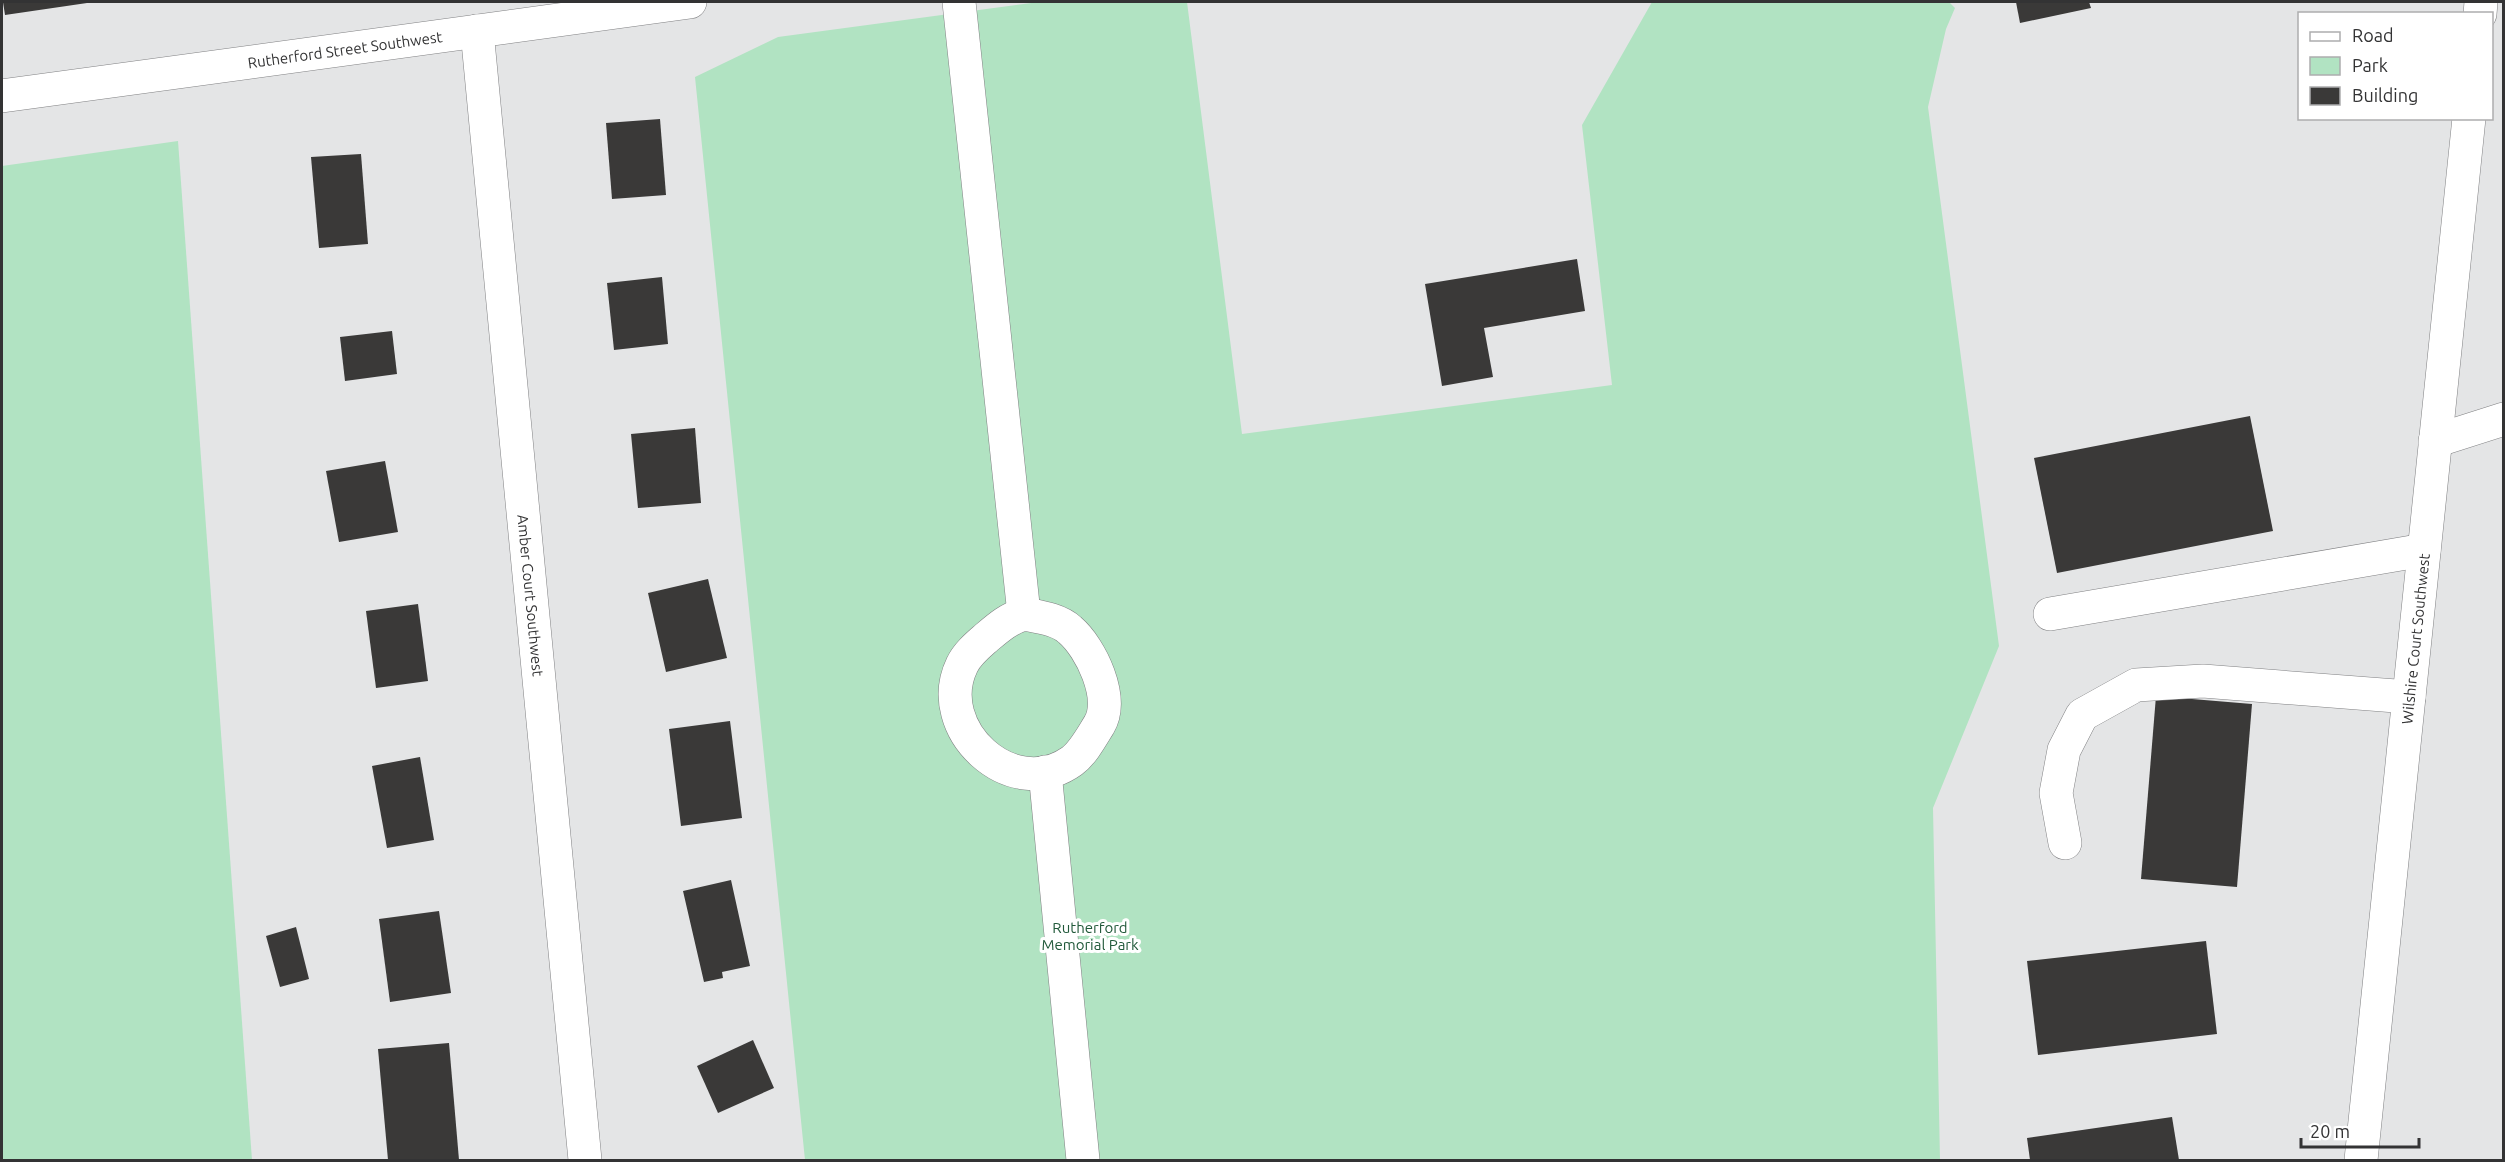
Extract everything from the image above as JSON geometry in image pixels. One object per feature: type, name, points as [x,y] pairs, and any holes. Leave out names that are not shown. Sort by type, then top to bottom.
[{"type":"street","name":"Rutherford Street Southwest","points":[[2,96],[690,2]]},
{"type":"street","points":[[959,2],[1024,614]]},
{"type":"street","name":"Amber Court Southwest","points":[[477,31],[585,1161]]},
{"type":"street","name":"Wilshire Court Southwest","points":[[2361,1161],[2469,120]]},
{"type":"street","points":[[2435,441],[2504,419]]},
{"type":"street","points":[[2050,614],[2424,550]]},
{"type":"street","points":[[1024,614],[1048,618],[1070,630],[1086,649],[1098,672],[1103,693],[1102,720],[1073,761],[1045,772],[1023,774],[984,758],[969,739],[960,719],[955,695],[962,665],[975,647],[1008,619],[1024,614]]},
{"type":"street","points":[[2065,843],[2056,792],[2064,750],[2082,715],[2136,685],[2204,681],[2409,697]]},
{"type":"street","points":[[1045,772],[1083,1161]]},
{"type":"green space","name":"Rutherford Memorial Park","points":[[1039,2],[1187,2],[1242,434],[1612,385],[1582,125],[1652,2],[1949,2],[1955,8],[1946,29],[1928,107],[1999,646],[1933,808],[1940,1160],[805,1160],[695,77],[778,37]]},
{"type":"green space","points":[[178,141],[252,1160],[2,1160],[2,166]]},
{"type":"building","points":[[3,2],[87,2],[87,3],[5,15]]},
{"type":"building","points":[[2016,2],[2089,2],[2091,8],[2020,23]]},
{"type":"building","points":[[660,119],[666,195],[612,199],[606,123]]},
{"type":"building","points":[[361,154],[368,244],[319,248],[311,157]]},
{"type":"building","points":[[1577,259],[1585,311],[1484,328],[1493,377],[1442,386],[1425,284]]},
{"type":"building","points":[[662,277],[668,344],[614,350],[607,283]]},
{"type":"building","points":[[392,331],[397,374],[345,381],[340,337]]},
{"type":"building","points":[[2250,416],[2273,531],[2057,573],[2034,458]]},
{"type":"building","points":[[695,428],[701,503],[638,508],[631,434]]},
{"type":"building","points":[[385,461],[398,532],[339,542],[326,471]]},
{"type":"building","points":[[708,579],[727,658],[666,672],[648,593]]},
{"type":"building","points":[[418,604],[428,681],[376,688],[366,611]]},
{"type":"building","points":[[2156,696],[2252,704],[2237,887],[2141,879]]},
{"type":"building","points":[[730,721],[742,818],[681,826],[669,729]]},
{"type":"building","points":[[420,757],[434,840],[387,848],[372,766]]},
{"type":"building","points":[[731,880],[750,966],[722,972],[723,978],[704,982],[683,891]]},
{"type":"building","points":[[439,911],[451,993],[390,1002],[379,919]]},
{"type":"building","points":[[296,927],[309,979],[280,987],[266,936]]},
{"type":"building","points":[[2206,941],[2217,1034],[2038,1055],[2027,961]]},
{"type":"building","points":[[753,1040],[774,1088],[718,1113],[697,1066]]},
{"type":"building","points":[[449,1043],[459,1160],[388,1160],[378,1049]]},
{"type":"building","points":[[2172,1117],[2179,1160],[2030,1160],[2027,1138]]}]
